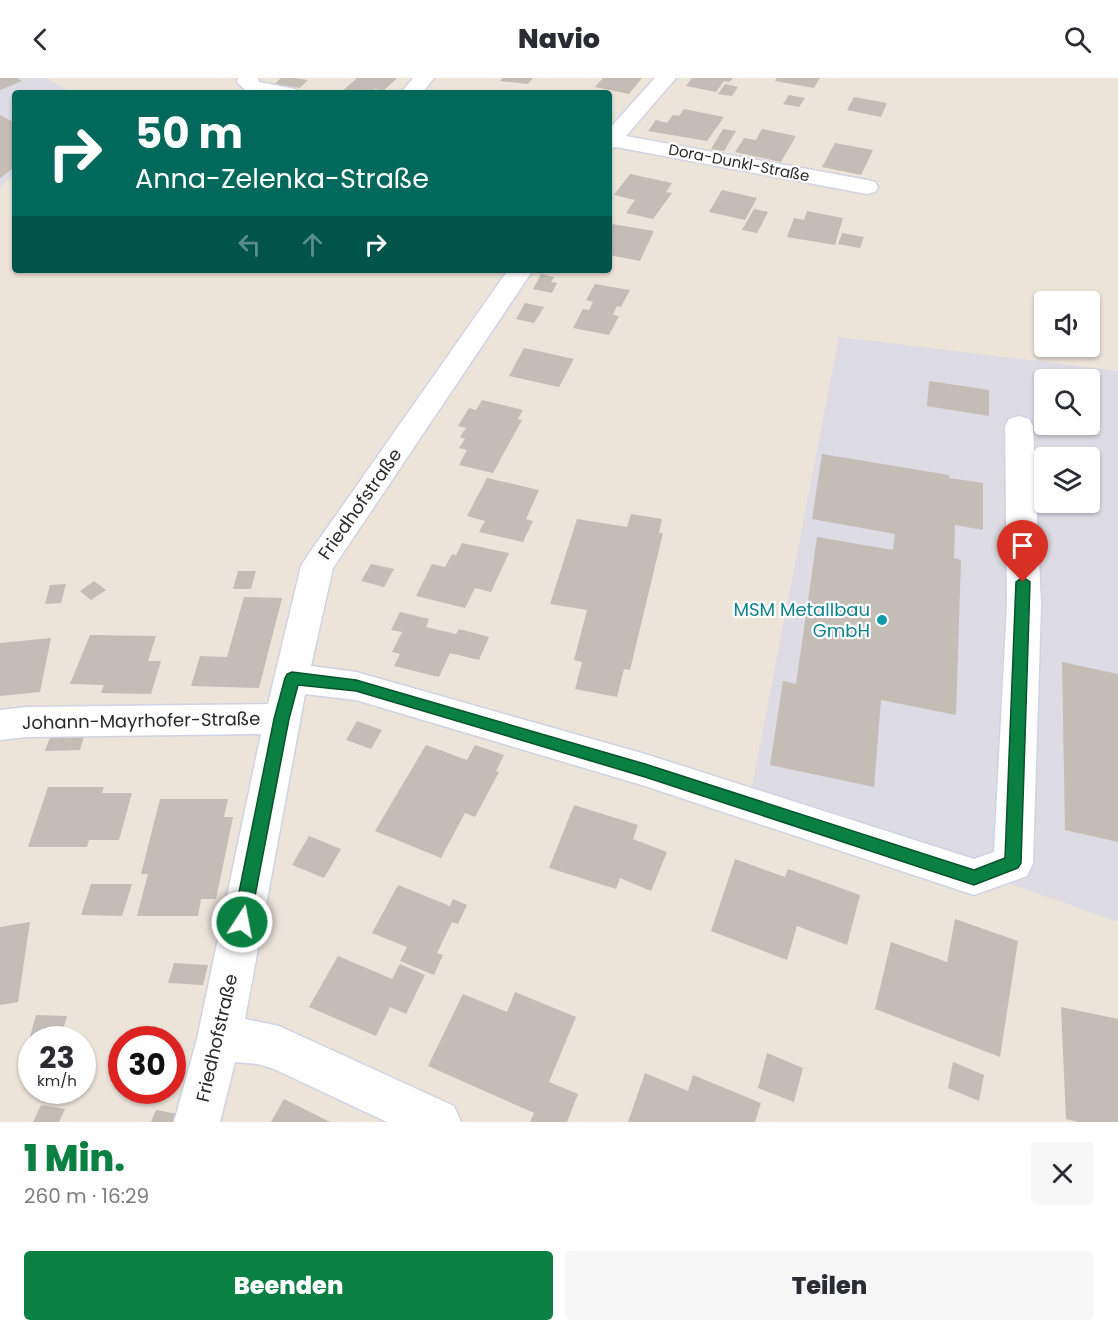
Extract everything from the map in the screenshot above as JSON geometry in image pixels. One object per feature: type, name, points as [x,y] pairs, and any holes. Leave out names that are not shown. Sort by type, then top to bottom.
[{"type":"street","points":[[414,90],[424,78]]},
{"type":"street","points":[[612,138],[666,78]]},
{"type":"street","points":[[247,80],[253,87],[270,90]]},
{"type":"street","name":"Dora-Dunkl-Straße","points":[[612,140],[867,188]]},
{"type":"street","name":"Friedhofstraße","points":[[197,1122],[219,1039],[282,719],[317,566],[519,273]]},
{"type":"street","points":[[292,678],[356,686],[645,770],[974,877],[1012,863],[1024,605],[1019,426]]},
{"type":"street","name":"Johann-Mayrhofer-Straße","points":[[0,725],[27,722],[215,718],[282,719]]},
{"type":"street","points":[[219,1039],[258,1042],[279,1048],[438,1122]]},
{"type":"shaded area","points":[[0,78],[45,78],[67,90],[12,90],[12,177],[0,187]]},
{"type":"shaded area","points":[[839,337],[1118,371],[1118,922],[751,792]]},
{"type":"building","points":[[0,78],[17,78],[22,81],[0,90]]},
{"type":"building","points":[[281,78],[308,80],[300,88],[275,84]]},
{"type":"building","points":[[357,78],[397,78],[384,90],[343,90]]},
{"type":"building","points":[[503,78],[533,78],[528,84],[500,81]]},
{"type":"building","points":[[603,78],[642,78],[629,94],[595,87]]},
{"type":"building","points":[[692,78],[733,78],[729,82],[724,81],[716,92],[686,86]]},
{"type":"building","points":[[777,78],[820,78],[814,88],[775,81]]},
{"type":"building","points":[[725,84],[738,87],[732,96],[718,94]]},
{"type":"building","points":[[789,95],[805,98],[799,107],[783,104]]},
{"type":"building","points":[[854,97],[887,103],[881,117],[847,110]]},
{"type":"building","points":[[684,109],[724,117],[707,141],[648,131],[656,120],[667,123],[673,115],[679,116]]},
{"type":"building","points":[[0,115],[12,121],[12,169],[0,178]]},
{"type":"building","points":[[723,129],[736,131],[724,151],[711,149]]},
{"type":"building","points":[[762,129],[796,136],[781,162],[735,152],[744,138],[756,140]]},
{"type":"building","points":[[835,143],[873,150],[861,175],[822,167]]},
{"type":"building","points":[[630,174],[672,183],[666,192],[672,193],[653,219],[626,213],[635,200],[614,195]]},
{"type":"building","points":[[722,190],[757,198],[745,220],[709,212]]},
{"type":"building","points":[[754,209],[768,212],[757,233],[742,230]]},
{"type":"building","points":[[807,211],[843,218],[835,245],[787,237],[794,218],[804,220]]},
{"type":"building","points":[[612,224],[654,231],[640,261],[612,256]]},
{"type":"building","points":[[842,233],[864,237],[860,248],[838,244]]},
{"type":"building","points":[[541,274],[554,277],[551,282],[557,283],[552,293],[533,289]]},
{"type":"building","points":[[595,284],[630,290],[621,307],[617,306],[613,315],[619,316],[609,335],[573,328],[583,309],[589,310],[593,302],[586,300]]},
{"type":"building","points":[[525,303],[544,307],[534,323],[516,319]]},
{"type":"building","points":[[524,348],[574,359],[559,387],[509,376]]},
{"type":"building","points":[[929,381],[989,390],[989,416],[927,406]]},
{"type":"building","points":[[482,400],[523,410],[518,419],[522,420],[493,473],[459,465],[467,450],[459,448],[465,439],[460,437],[466,428],[458,426],[469,408],[476,410]]},
{"type":"building","name":"MSM Metallbau GmbH","points":[[822,454],[949,475],[949,478],[983,483],[983,530],[955,525],[954,558],[961,560],[956,715],[881,700],[874,787],[770,765],[783,681],[796,684],[817,537],[893,550],[895,534],[812,519]]},
{"type":"building","points":[[487,478],[539,490],[526,519],[533,521],[523,542],[479,532],[485,521],[467,516]]},
{"type":"building","points":[[631,514],[662,519],[659,533],[663,533],[630,670],[624,669],[617,697],[575,689],[582,662],[574,660],[587,610],[550,604],[577,519],[627,527]]},
{"type":"building","points":[[462,543],[509,553],[491,592],[475,588],[465,608],[416,596],[432,564],[445,567],[452,554],[456,555]]},
{"type":"building","points":[[371,564],[394,569],[384,587],[361,581]]},
{"type":"building","points":[[238,571],[256,571],[251,589],[233,589]]},
{"type":"building","points":[[94,581],[106,590],[91,600],[80,591]]},
{"type":"building","points":[[66,584],[61,603],[45,604],[50,585]]},
{"type":"building","points":[[244,597],[282,598],[259,688],[191,686],[200,656],[227,657]]},
{"type":"building","points":[[400,612],[429,619],[426,627],[456,634],[459,629],[489,637],[479,660],[450,653],[439,677],[394,666],[400,654],[392,652],[402,632],[391,630]]},
{"type":"building","points":[[90,635],[156,636],[148,661],[161,661],[151,694],[101,693],[104,685],[70,684]]},
{"type":"building","points":[[51,638],[40,692],[0,696],[0,643]]},
{"type":"building","points":[[1062,662],[1118,674],[1118,842],[1065,830]]},
{"type":"building","points":[[357,721],[382,730],[371,749],[346,740]]},
{"type":"building","points":[[84,736],[80,750],[45,751],[50,737]]},
{"type":"building","points":[[426,745],[467,760],[475,745],[504,755],[496,771],[499,772],[475,817],[465,813],[441,858],[375,831]]},
{"type":"building","points":[[48,787],[104,787],[102,793],[132,793],[119,840],[89,840],[87,847],[28,847]]},
{"type":"building","points":[[160,799],[228,799],[224,817],[233,817],[216,899],[201,899],[198,916],[137,916],[148,874],[141,874]]},
{"type":"building","points":[[574,805],[638,825],[633,839],[667,852],[651,891],[620,878],[616,889],[549,868]]},
{"type":"building","points":[[309,836],[341,849],[324,878],[292,865]]},
{"type":"building","points":[[735,859],[785,877],[788,869],[860,895],[847,945],[797,926],[787,960],[711,931]]},
{"type":"building","points":[[91,884],[132,884],[122,916],[81,915]]},
{"type":"building","points":[[398,885],[450,906],[453,899],[467,905],[458,924],[452,922],[437,953],[443,955],[434,975],[400,961],[407,947],[372,933]]},
{"type":"building","points":[[955,919],[1018,941],[1000,1057],[875,1009],[891,942],[947,962]]},
{"type":"building","points":[[30,922],[18,1002],[0,1005],[0,927]]},
{"type":"building","points":[[338,956],[392,979],[400,964],[425,975],[406,1014],[390,1007],[376,1036],[309,1007]]},
{"type":"building","points":[[174,963],[208,965],[203,985],[168,983]]},
{"type":"building","points":[[515,992],[576,1017],[549,1082],[578,1094],[567,1122],[530,1122],[534,1113],[428,1066],[463,994],[507,1012]]},
{"type":"building","points":[[1061,1007],[1118,1019],[1118,1122],[1078,1122],[1066,1119]]},
{"type":"building","points":[[36,1015],[67,1016],[64,1026],[33,1026]]},
{"type":"building","points":[[767,1053],[803,1068],[794,1102],[758,1088]]},
{"type":"building","points":[[953,1062],[984,1075],[979,1101],[948,1088]]},
{"type":"building","points":[[645,1073],[688,1091],[693,1075],[761,1103],[755,1122],[628,1122]]},
{"type":"building","points":[[284,1099],[330,1122],[271,1122]]},
{"type":"building","points":[[41,1105],[65,1109],[59,1122],[33,1122]]},
{"type":"building","points":[[156,1110],[178,1114],[175,1122],[151,1122]]},
{"type":"place","name":"MSM Metallbau GmbH","points":[[882,620]]},
{"type":"route","points":[[242,922],[292,678],[356,686],[645,770],[974,877],[1012,863],[1024,605],[1023,582]]}]
